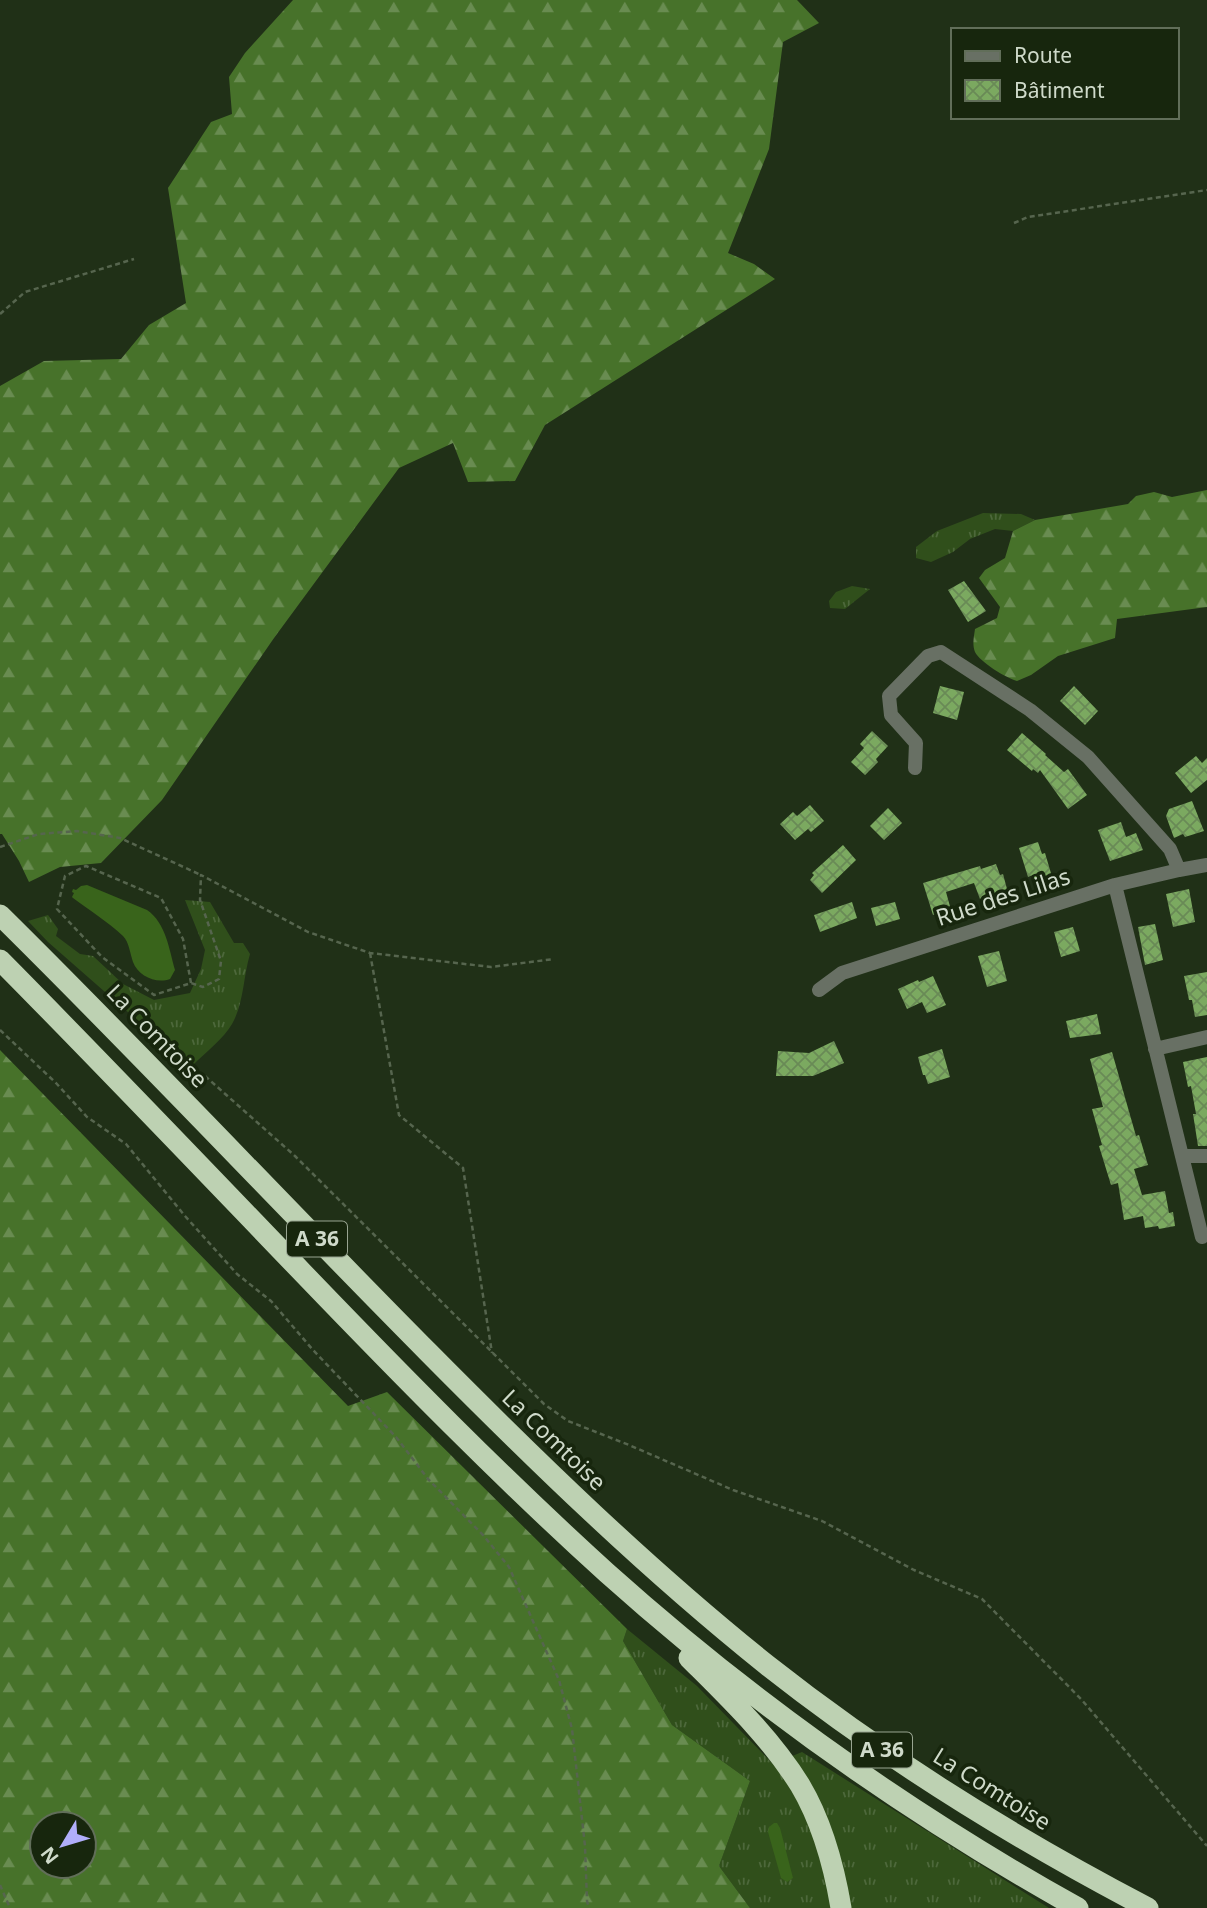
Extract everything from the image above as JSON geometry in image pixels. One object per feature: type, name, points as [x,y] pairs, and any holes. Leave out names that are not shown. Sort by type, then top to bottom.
[{"type":"highway","name":"La Comtoise","points":[[0,915],[488,1413],[607,1527],[700,1609],[819,1704],[914,1771],[1034,1846],[1148,1908]]},
{"type":"highway","name":"A 36","points":[[0,960],[408,1381],[608,1574],[744,1688],[846,1763],[960,1839],[1078,1908]]},
{"type":"highway","points":[[608,1574],[741,1711],[792,1773],[809,1801],[824,1838],[841,1908]]},
{"type":"street","points":[[915,768],[916,743],[891,715],[889,696],[928,656],[941,652],[1030,710],[1088,757],[1170,849],[1179,870]]},
{"type":"street","name":"Rue des Lilas","points":[[819,990],[842,972],[1115,885],[1207,865]]},
{"type":"street","points":[[1115,885],[1202,1237]]},
{"type":"street","points":[[1155,1049],[1207,1037]]},
{"type":"street","points":[[1182,1156],[1207,1156]]},
{"type":"path","points":[[1014,223],[1028,217],[1207,190]]},
{"type":"path","points":[[0,314],[25,292],[134,259]]},
{"type":"path","points":[[0,848],[39,834],[77,831],[120,838],[201,875],[308,932],[370,953],[491,967],[554,959]]},
{"type":"path","points":[[191,983],[183,939],[161,898],[86,866],[65,876],[57,909],[102,957],[154,995],[191,983],[203,987],[219,979],[221,961],[200,900],[201,875]]},
{"type":"path","points":[[370,953],[399,1115],[463,1168],[492,1353]]},
{"type":"path","points":[[0,1030],[88,1117],[126,1144],[237,1274],[271,1301],[313,1350],[396,1437],[428,1479],[484,1535],[509,1567],[559,1679],[572,1729],[589,1908]]},
{"type":"path","points":[[205,1076],[295,1156],[544,1404],[568,1422],[733,1490],[822,1521],[914,1570],[982,1599],[1081,1699],[1207,1846]]},
{"type":"path","points":[[0,1885],[10,1908]]},
{"type":"green space","points":[[293,0],[797,0],[819,23],[783,42],[769,149],[728,253],[754,264],[775,279],[545,425],[515,481],[468,482],[453,443],[399,468],[274,638],[162,800],[101,863],[60,867],[29,882],[19,861],[0,834],[0,386],[44,361],[121,359],[149,325],[186,303],[168,188],[211,122],[232,114],[229,77],[245,53]]},
{"type":"green space","points":[[1207,490],[1207,607],[1117,619],[1115,638],[1058,656],[1031,675],[1017,681],[994,669],[975,652],[975,629],[997,618],[1000,607],[979,578],[985,570],[1005,558],[1013,531],[1035,520],[1128,504],[1136,496],[1154,492],[1172,497]]},
{"type":"green space","points":[[983,513],[1021,514],[1035,520],[1013,531],[995,529],[970,539],[953,552],[931,562],[916,558],[916,547],[937,531]]},
{"type":"green space","points":[[852,586],[870,589],[845,609],[830,608],[829,601],[836,592]]},
{"type":"green space","points":[[185,900],[210,902],[234,943],[243,943],[250,954],[236,1016],[224,1035],[193,1065],[199,1082],[193,1085],[177,1059],[28,921],[48,915],[58,929],[56,936],[80,954],[93,956],[123,984],[154,1000],[190,993],[201,969],[205,950]]},
{"type":"green space","points":[[0,1050],[348,1406],[387,1392],[627,1629],[623,1641],[672,1725],[750,1781],[719,1866],[750,1908],[0,1908]]},
{"type":"green space","points":[[627,1629],[697,1686],[773,1764],[802,1752],[1049,1908],[750,1908],[719,1866],[750,1781],[672,1725],[623,1641]]},
{"type":"shaded area","points":[[87,885],[153,915],[163,929],[171,954],[175,970],[170,979],[153,980],[143,975],[135,967],[123,936],[72,897],[73,889]]},
{"type":"shaded area","points":[[774,1823],[780,1828],[793,1878],[787,1882],[781,1878],[768,1832]]},
{"type":"building","points":[[964,581],[986,611],[968,622],[948,590]]},
{"type":"building","points":[[940,686],[964,692],[957,720],[933,713]]},
{"type":"building","points":[[1074,686],[1098,711],[1085,725],[1060,701]]},
{"type":"building","points":[[872,731],[888,746],[876,759],[878,762],[865,775],[851,762],[864,748],[860,744]]},
{"type":"building","points":[[1022,733],[1064,772],[1068,769],[1087,795],[1068,809],[1040,770],[1038,773],[1033,769],[1032,771],[1007,750]]},
{"type":"building","points":[[1196,756],[1202,763],[1207,758],[1207,780],[1191,793],[1175,773]]},
{"type":"building","points":[[1192,801],[1204,831],[1174,838],[1166,816],[1169,809]]},
{"type":"building","points":[[810,805],[824,821],[795,840],[780,824],[793,812],[797,816]]},
{"type":"building","points":[[888,808],[902,823],[884,840],[870,826]]},
{"type":"building","points":[[1121,822],[1126,837],[1136,833],[1143,850],[1110,861],[1098,830]]},
{"type":"building","points":[[1038,842],[1042,854],[1045,853],[1053,880],[1037,885],[1033,875],[1028,877],[1019,848]]},
{"type":"building","points":[[843,845],[856,860],[822,893],[810,880],[814,875],[812,873]]},
{"type":"building","points":[[996,864],[1000,875],[1003,874],[1007,889],[980,899],[974,883],[946,892],[951,910],[933,915],[923,883]]},
{"type":"building","points":[[1189,889],[1195,922],[1173,927],[1166,894]]},
{"type":"building","points":[[852,902],[857,918],[820,932],[814,915]]},
{"type":"building","points":[[895,902],[900,919],[876,926],[871,908]]},
{"type":"building","points":[[1155,924],[1163,960],[1145,965],[1138,927]]},
{"type":"building","points":[[1073,927],[1080,951],[1061,957],[1054,932]]},
{"type":"building","points":[[999,951],[1007,981],[987,987],[978,956]]},
{"type":"building","points":[[1207,972],[1207,1015],[1195,1017],[1184,976]]},
{"type":"building","points":[[933,976],[946,1005],[927,1013],[922,1002],[907,1009],[898,989]]},
{"type":"building","points":[[1097,1014],[1101,1034],[1070,1038],[1066,1021]]},
{"type":"building","points":[[834,1041],[844,1063],[813,1076],[776,1076],[778,1051],[809,1053]]},
{"type":"building","points":[[942,1049],[950,1077],[928,1084],[918,1057]]},
{"type":"building","points":[[1112,1052],[1136,1136],[1139,1135],[1148,1165],[1134,1169],[1142,1195],[1165,1191],[1169,1213],[1173,1212],[1175,1226],[1145,1228],[1143,1216],[1124,1220],[1118,1183],[1111,1185],[1099,1146],[1102,1145],[1092,1109],[1103,1107],[1090,1059]]},
{"type":"building","points":[[1207,1057],[1207,1146],[1198,1146],[1191,1086],[1188,1087],[1183,1062]]}]
